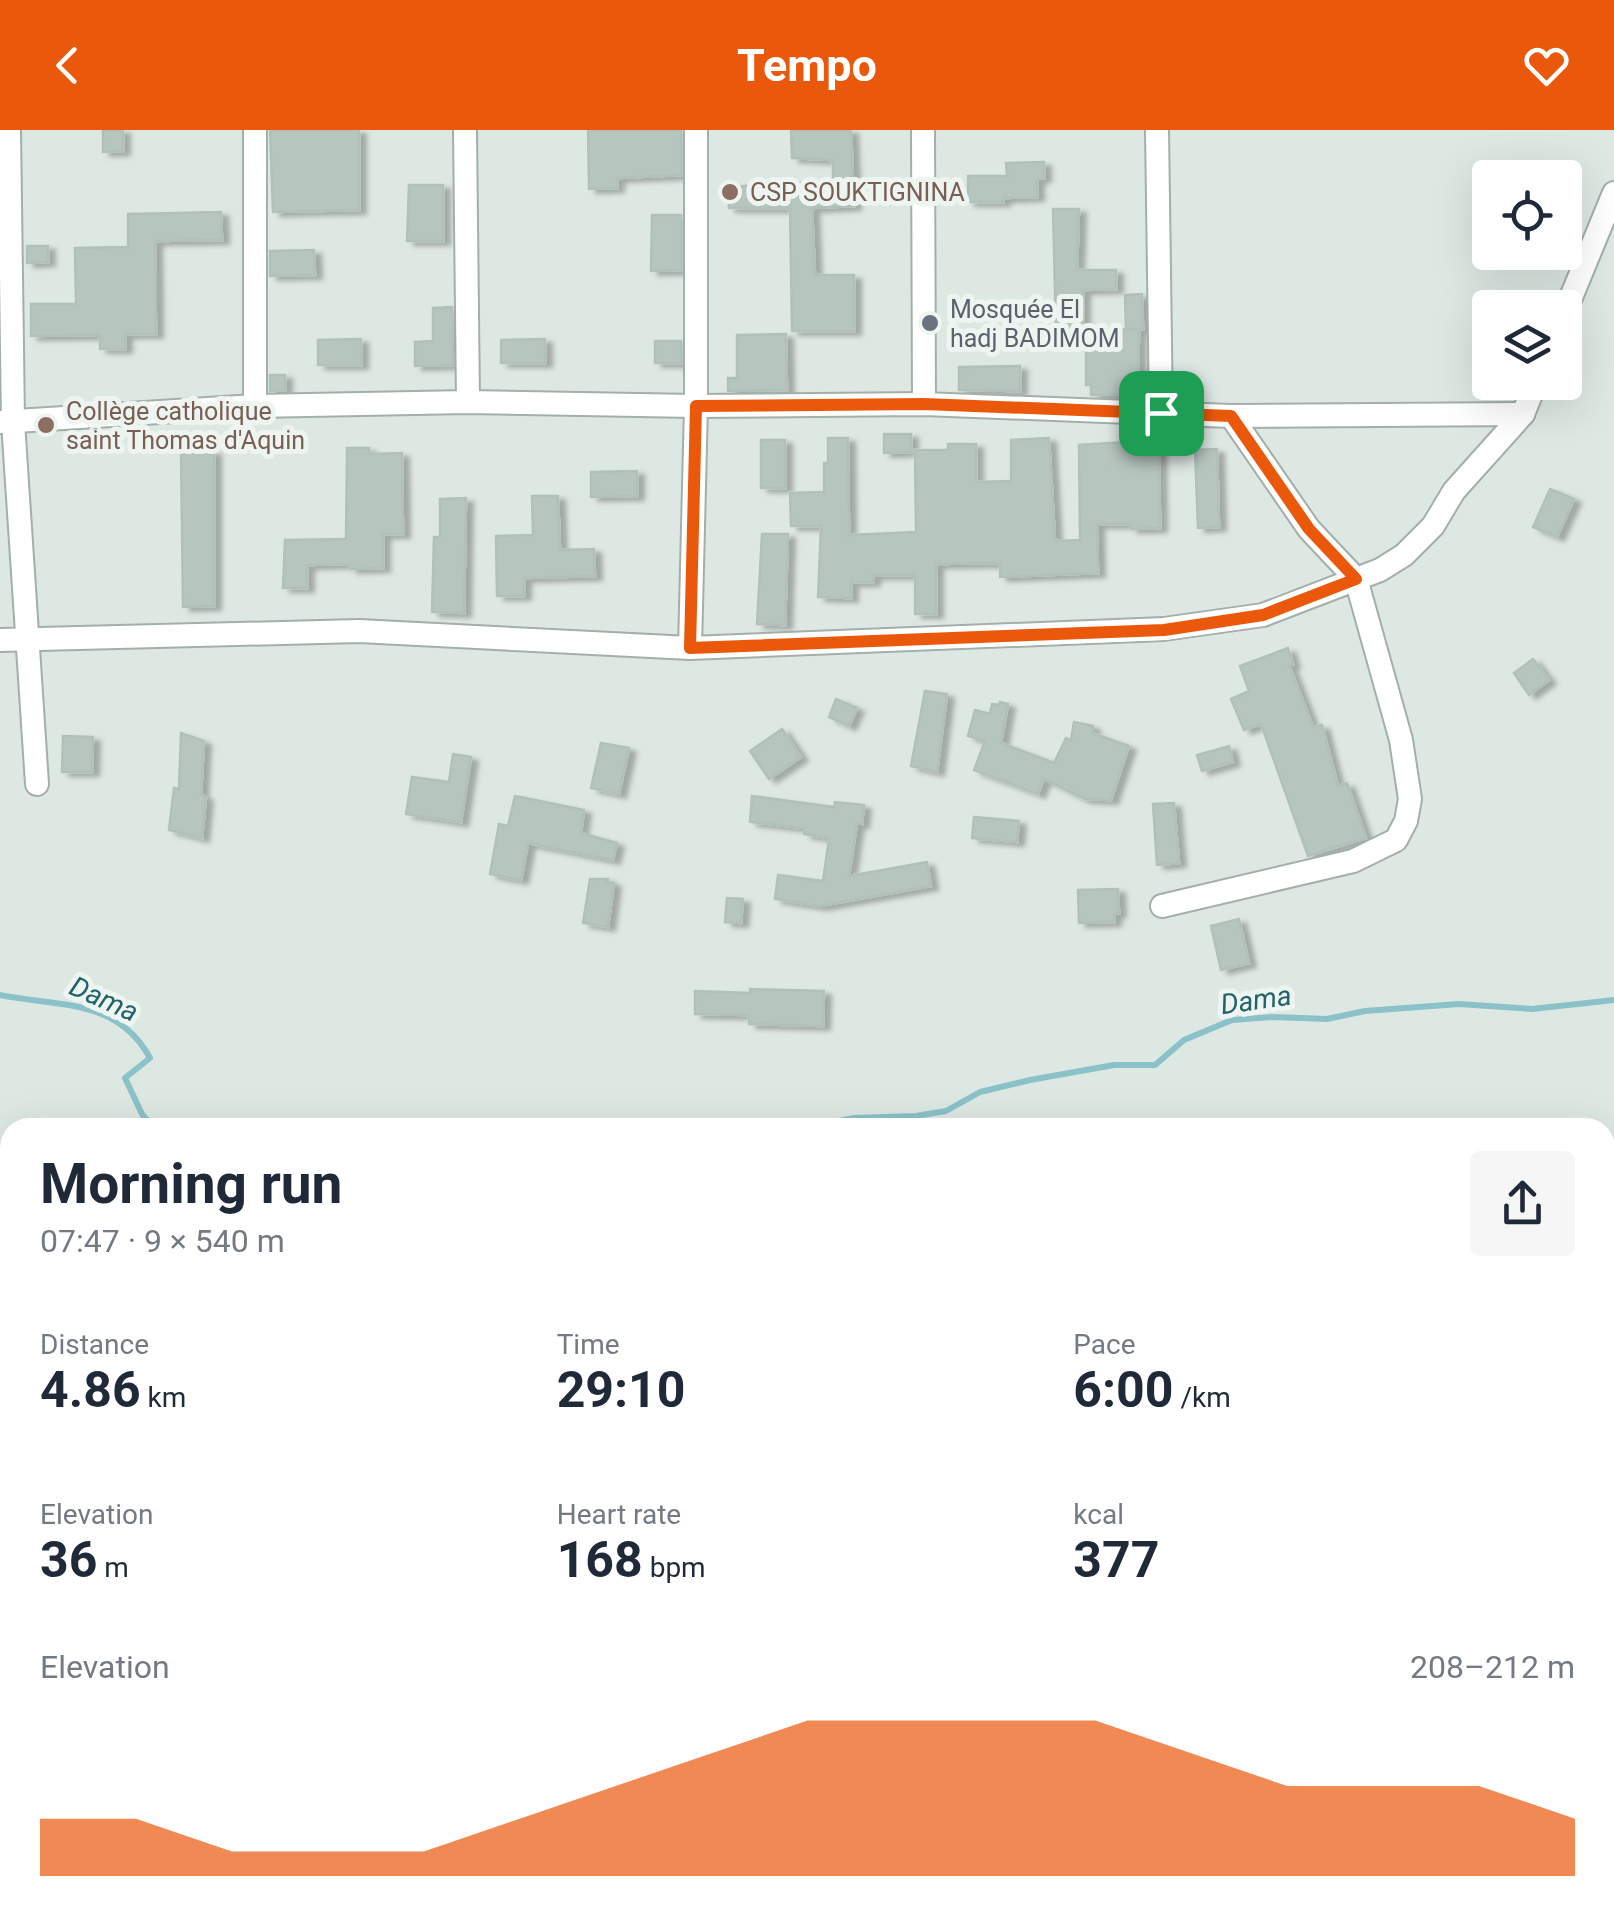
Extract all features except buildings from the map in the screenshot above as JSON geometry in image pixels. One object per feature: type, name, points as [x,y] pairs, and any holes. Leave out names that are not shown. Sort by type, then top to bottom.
[{"type":"street","points":[[9,130],[6,422],[37,784]]},
{"type":"street","points":[[255,130],[255,406]]},
{"type":"street","points":[[465,130],[468,402]]},
{"type":"street","points":[[690,648],[696,406],[696,130]]},
{"type":"street","points":[[924,130],[924,404]]},
{"type":"street","points":[[1157,130],[1161,413]]},
{"type":"street","points":[[1574,290],[1614,193]]},
{"type":"street","points":[[0,640],[359,631],[690,648],[1164,630],[1263,615],[1380,570],[1404,555],[1433,526],[1454,491],[1523,414],[1529,400]]},
{"type":"street","points":[[6,422],[255,406],[468,402],[924,404],[1231,416],[1523,414]]},
{"type":"street","points":[[1162,906],[1352,861],[1396,840],[1410,799],[1400,740],[1356,579],[1309,529],[1231,416]]},
{"type":"waterway","name":"Dama","points":[[0,995],[84,1008],[121,1024],[150,1058],[125,1078],[145,1118]]},
{"type":"waterway","name":"Dama","points":[[854,1118],[946,1111],[980,1092],[1030,1080],[1114,1065],[1155,1065],[1184,1040],[1232,1020],[1327,1019],[1365,1011],[1459,1004],[1532,1009],[1614,1000]]},
{"type":"place","name":"CSP SOUKTIGNINA","points":[[730,192]]},
{"type":"place","name":"Mosquée El hadj BADIMOM","points":[[930,323]]},
{"type":"place","name":"Collège catholique saint Thomas d'Aquin","points":[[46,425]]},
{"type":"route","points":[[924,404],[1161,413],[1231,416],[1309,529],[1356,579],[1263,615],[1164,630],[690,648],[696,406],[924,404]]}]
